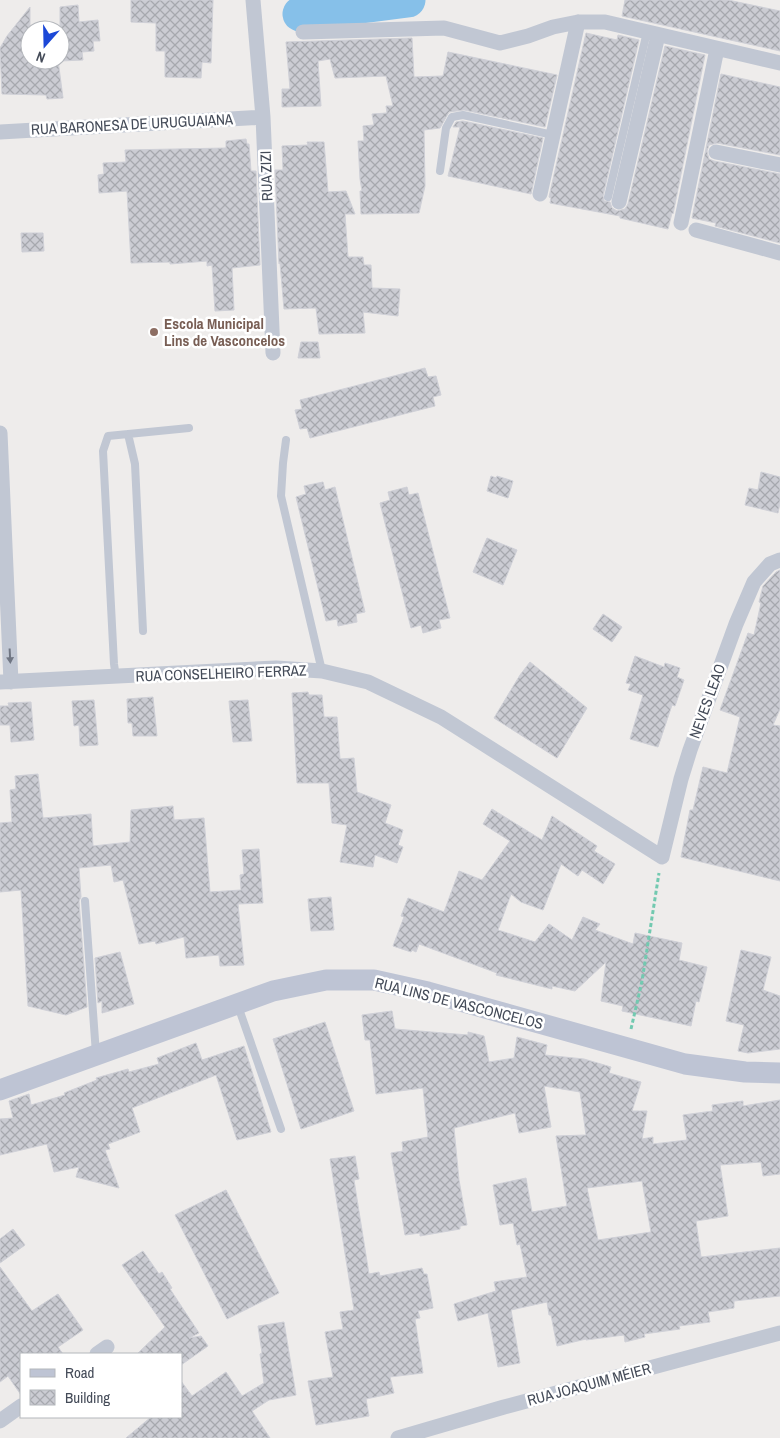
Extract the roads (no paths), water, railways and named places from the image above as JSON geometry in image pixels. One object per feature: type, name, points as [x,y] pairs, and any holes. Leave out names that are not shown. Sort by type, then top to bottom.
[{"type":"street","name":"RUA ZIZI","points":[[253,0],[263,117],[273,353]]},
{"type":"street","points":[[303,32],[444,28],[500,43],[528,36],[553,26],[578,22],[605,22],[780,63]]},
{"type":"street","points":[[540,194],[578,22]]},
{"type":"street","points":[[613,200],[652,34]]},
{"type":"street","points":[[681,223],[717,49]]},
{"type":"street","name":"RUA BARONESA DE URUGUAIANA","points":[[0,132],[263,117]]},
{"type":"street","points":[[716,152],[780,165]]},
{"type":"street","points":[[696,230],[780,253]]},
{"type":"street","points":[[0,433],[6,682]]},
{"type":"street","name":"NEVES LEAO","points":[[662,857],[680,779],[736,624],[754,582],[770,564],[780,560]]},
{"type":"street","name":"RUA CONSELHEIRO FERRAZ","points":[[6,682],[276,668],[322,670],[368,682],[440,717],[662,857]]},
{"type":"street","name":"RUA LINS DE VASCONCELOS","points":[[0,1090],[273,990],[326,980],[374,980],[428,992],[685,1064],[745,1072],[780,1073]]},
{"type":"street","name":"RUA JOAQUIM MÉIER","points":[[398,1438],[504,1407],[780,1333]]},
{"type":"street","points":[[0,1420],[20,1407]]},
{"type":"lane","points":[[440,171],[446,128],[452,117],[463,115],[553,135]]},
{"type":"lane","points":[[116,677],[113,654],[103,451],[108,436],[189,428]]},
{"type":"lane","points":[[128,434],[135,464],[143,631]]},
{"type":"lane","points":[[286,440],[281,496],[322,670]]},
{"type":"lane","points":[[85,901],[96,1055]]},
{"type":"lane","points":[[237,1004],[281,1129]]},
{"type":"waterway","points":[[300,14],[408,0]]},
{"type":"place","name":"Escola Municipal Lins de Vasconcelos","points":[[154,332]]}]
